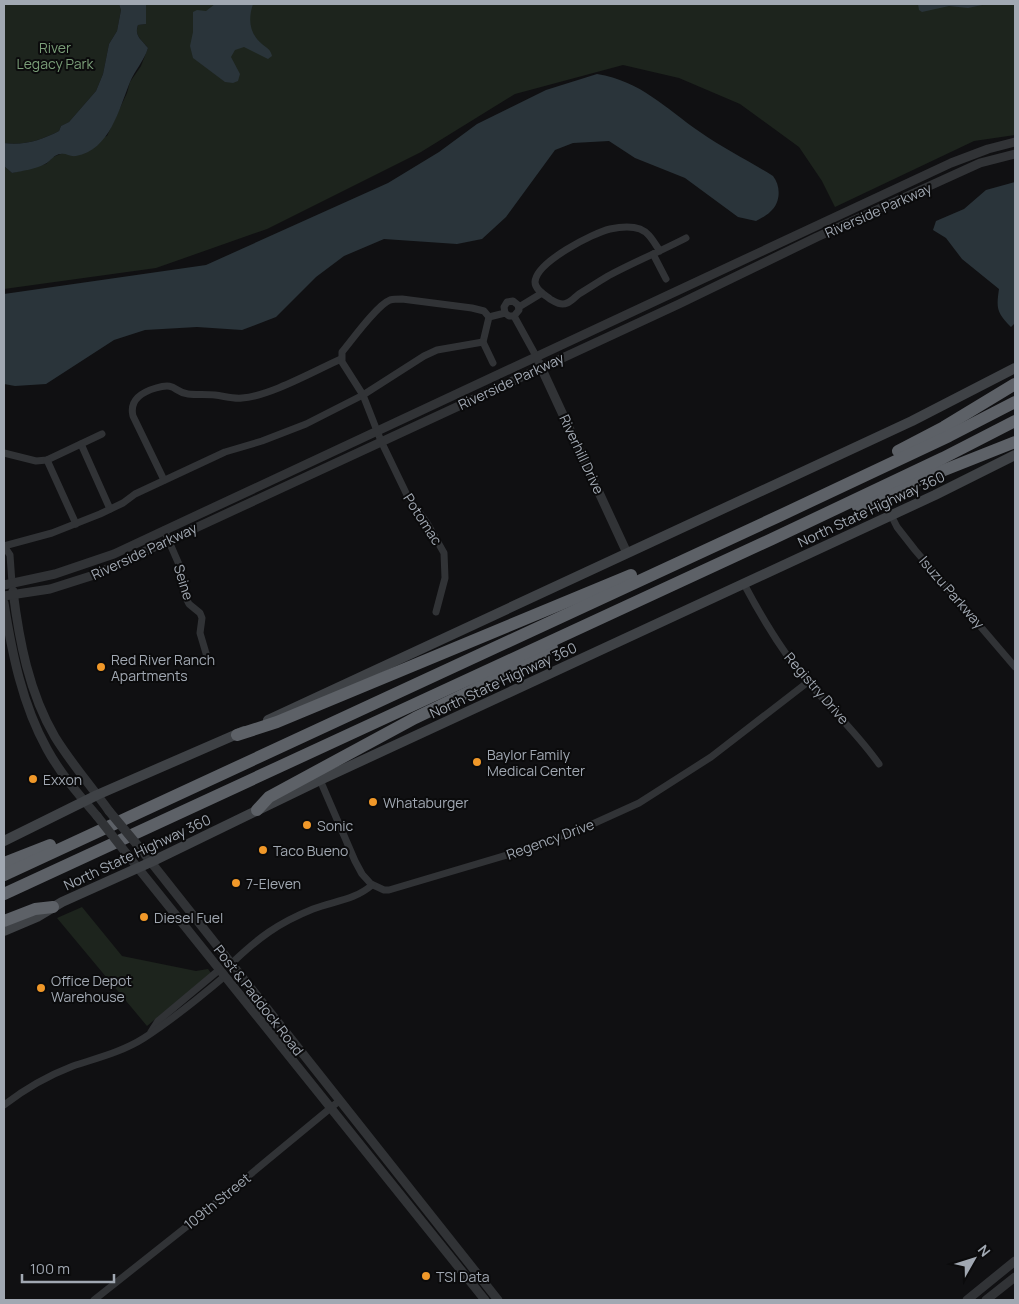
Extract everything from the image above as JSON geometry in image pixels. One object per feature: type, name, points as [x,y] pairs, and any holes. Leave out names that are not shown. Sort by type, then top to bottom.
[{"type":"highway","points":[[777,517],[788,505],[911,444],[1015,384]]},
{"type":"highway","points":[[4,875],[711,548],[949,436],[1015,402]]},
{"type":"highway","points":[[4,894],[584,624],[772,539],[943,458],[1015,421]]},
{"type":"highway","points":[[772,539],[787,539],[904,486],[1015,442]]},
{"type":"highway","points":[[237,735],[277,722],[695,548],[711,548]]},
{"type":"highway","points":[[257,810],[269,798],[415,718],[551,649],[584,624]]},
{"type":"highway","points":[[4,863],[78,834],[93,833]]},
{"type":"highway","points":[[4,921],[35,909],[52,907]]},
{"type":"main road","points":[[4,841],[84,801],[237,735],[363,674],[912,421],[1015,368]]},
{"type":"main road","name":"North State Highway 360","points":[[4,931],[37,917],[52,907],[151,862],[320,780],[744,584],[1015,455]]},
{"type":"street","name":"Riverside Parkway","points":[[8,584],[55,574],[114,554],[951,163],[988,149],[1015,142]]},
{"type":"street","name":"Riverside Parkway","points":[[8,595],[50,590],[94,576],[679,304],[817,237],[830,233],[980,163],[1015,154]]},
{"type":"street","points":[[825,223],[830,233]]},
{"type":"street","points":[[666,279],[656,253],[648,233],[638,228],[626,227],[610,229],[576,243],[553,259],[542,270],[535,281],[536,286],[542,293],[558,304],[567,304],[592,285],[656,253],[686,238]]},
{"type":"street","points":[[519,307],[542,293]]},
{"type":"street","points":[[164,480],[131,410],[135,399],[151,390],[170,386],[188,394],[240,398],[253,396],[275,388],[341,359],[342,352],[369,319],[384,304],[391,300],[402,299],[472,308],[484,311],[489,317]]},
{"type":"street","points":[[489,317],[505,313],[509,316],[514,316],[518,313],[519,307],[516,302],[507,302],[504,307],[505,313]]},
{"type":"street","points":[[514,316],[536,356]]},
{"type":"street","points":[[489,317],[483,342],[493,364]]},
{"type":"street","points":[[4,546],[52,533],[76,524],[225,452],[262,441],[306,424],[363,395],[424,356],[437,350],[483,342]]},
{"type":"street","name":"Riverhill Drive","points":[[536,356],[627,553]]},
{"type":"street","name":"Potomac","points":[[341,359],[363,395],[381,441],[407,495],[427,523],[444,553],[445,578],[436,612]]},
{"type":"street","points":[[4,454],[36,461],[47,460],[102,434]]},
{"type":"street","points":[[81,444],[110,509]]},
{"type":"street","points":[[47,460],[76,524]]},
{"type":"street","name":"Isuzu Parkway","points":[[891,515],[897,527],[913,548],[1015,668]]},
{"type":"street","name":"Seine","points":[[164,530],[181,570],[186,598],[189,604],[200,613],[202,618],[200,633],[208,660]]},
{"type":"street","name":"Post & Paddock Road","points":[[4,546],[10,555],[8,595],[28,674],[37,700],[53,734],[66,754],[498,1300]]},
{"type":"street","name":"Registry Drive","points":[[744,584],[776,639],[808,682],[854,731],[879,764]]},
{"type":"street","name":"Post & Paddock Road","points":[[4,603],[20,681],[28,706],[47,749],[62,774],[485,1300]]},
{"type":"street","name":"Regency Drive","points":[[372,884],[384,890],[389,890],[426,880],[510,854],[619,813],[639,803],[711,757],[808,682]]},
{"type":"street","points":[[28,706],[37,700]]},
{"type":"street","points":[[4,1105],[26,1088],[60,1071],[108,1055],[164,1026],[255,941],[289,919],[316,908],[352,898],[363,893],[372,884],[362,874],[354,861],[320,780]]},
{"type":"street","name":"109th Street","points":[[94,1300],[200,1216],[339,1101]]},
{"type":"street","points":[[427,1229],[435,1222]]},
{"type":"street","points":[[967,1300],[1015,1261]]},
{"type":"street","points":[[984,1286],[989,1298],[1015,1277]]},
{"type":"green space","name":"River Legacy Park","points":[[4,4],[119,4],[121,10],[117,31],[109,44],[103,74],[96,91],[69,122],[61,126],[59,131],[39,140],[25,143],[4,143]]},
{"type":"green space","points":[[146,4],[1015,4],[1015,135],[974,141],[835,207],[822,181],[799,147],[740,104],[679,78],[623,65],[515,94],[421,152],[267,229],[156,268],[4,289],[4,166],[12,173],[46,164],[53,157],[107,136],[127,93],[130,82],[141,66],[148,48],[139,38],[137,32],[138,25],[146,24]]},
{"type":"green space","points":[[82,907],[122,956],[196,971],[208,969],[211,973],[147,1026],[57,918]]},
{"type":"shaded area","points":[[119,4],[146,4],[146,24],[138,25],[137,32],[139,38],[148,48],[134,73],[112,127],[97,146],[88,152],[76,156],[59,154],[41,166],[12,173],[4,166],[4,143],[32,142],[59,131],[61,126],[69,122],[96,91],[103,74],[109,44],[117,31],[121,10]]},
{"type":"shaded area","points":[[215,4],[253,4],[250,15],[252,30],[272,56],[268,59],[244,47],[235,50],[231,57],[240,74],[238,81],[233,83],[225,82],[193,58],[190,46],[193,32],[193,12],[197,10],[206,11]]},
{"type":"shaded area","points":[[918,4],[987,4],[968,8],[949,6],[922,12],[919,10]]},
{"type":"shaded area","points":[[597,74],[640,89],[709,138],[773,176],[776,180],[779,194],[774,208],[767,215],[756,221],[738,217],[685,178],[635,158],[609,141],[573,143],[555,150],[506,217],[482,239],[457,244],[384,239],[344,256],[316,277],[276,317],[242,330],[197,327],[145,330],[114,340],[46,384],[15,386],[4,384],[4,294],[206,265],[388,183],[439,152],[477,124],[546,90]]},
{"type":"shaded area","points":[[1015,182],[1015,323],[1011,327],[1000,314],[998,306],[999,289],[962,259],[946,238],[933,230],[936,221],[964,209],[986,190]]},
{"type":"place","name":"Red River Ranch Apartments","points":[[101,667]]},
{"type":"place","name":"Baylor Family Medical Center","points":[[477,762]]},
{"type":"place","name":"Exxon","points":[[33,779]]},
{"type":"place","name":"Whataburger","points":[[373,802]]},
{"type":"place","name":"Sonic","points":[[307,825]]},
{"type":"place","name":"Taco Bueno","points":[[263,850]]},
{"type":"place","name":"7-Eleven","points":[[236,883]]},
{"type":"place","name":"Diesel Fuel","points":[[144,917]]},
{"type":"place","name":"Office Depot Warehouse","points":[[41,988]]},
{"type":"place","name":"TSI Data","points":[[426,1276]]}]
